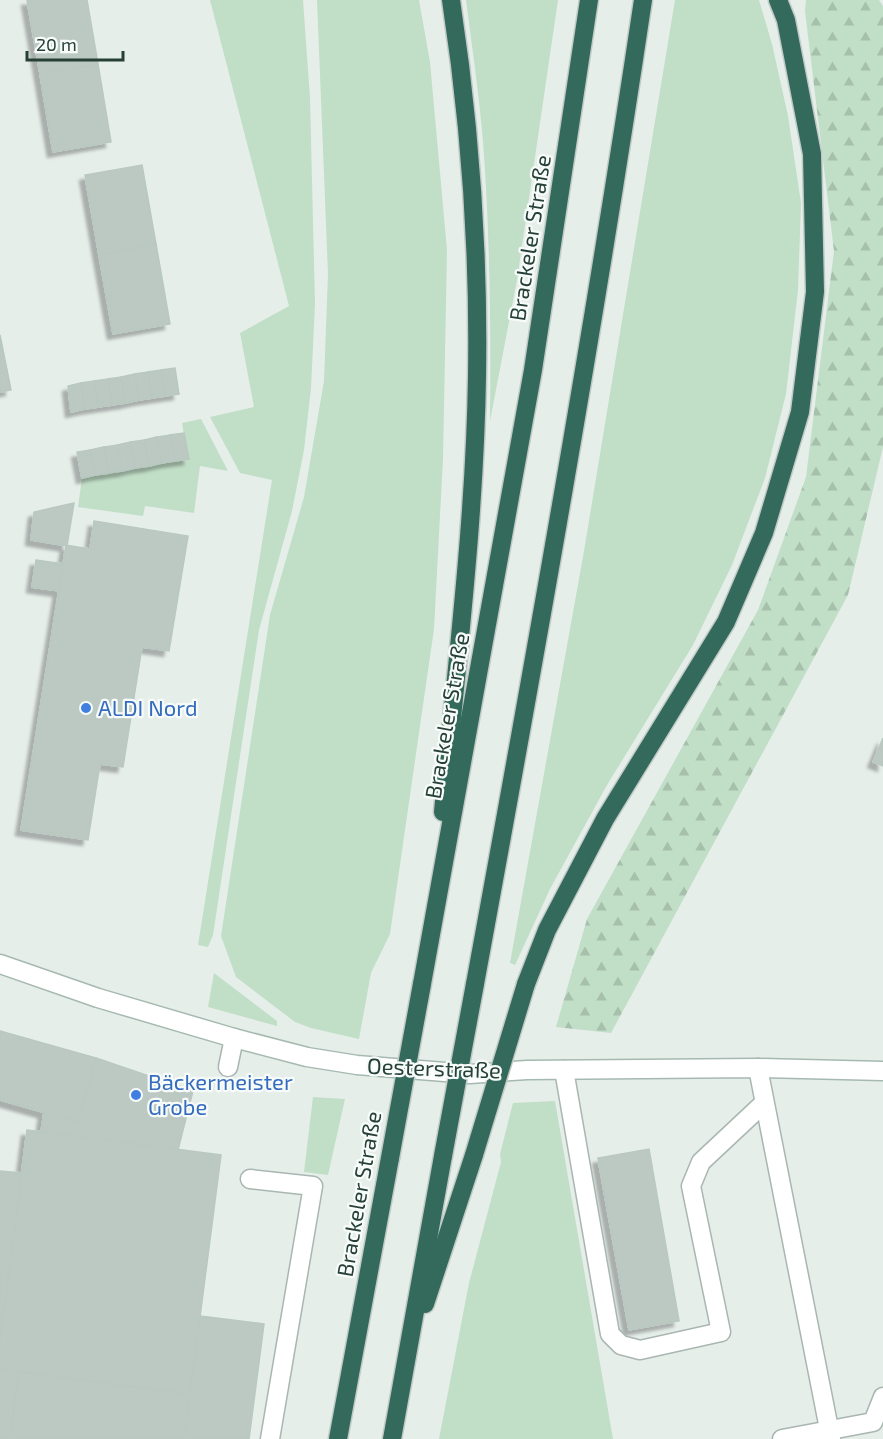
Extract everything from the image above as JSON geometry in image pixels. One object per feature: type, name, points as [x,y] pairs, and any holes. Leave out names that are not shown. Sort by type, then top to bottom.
[{"type":"highway","points":[[433,922],[473,464],[477,375],[467,126],[451,0]]},
{"type":"highway","name":"Brackeler Straße","points":[[338,1439],[533,370],[589,0]]},
{"type":"highway","points":[[392,1439],[554,554],[613,201],[643,0]]},
{"type":"highway","points":[[403,1371],[474,1155],[526,984],[548,930],[605,819],[726,622],[764,533],[800,412],[815,292],[812,154],[786,20],[778,0]]},
{"type":"street","name":"Oesterstraße","points":[[0,964],[98,998],[234,1038],[307,1057],[357,1065],[470,1074],[564,1070],[758,1068],[883,1071]]},
{"type":"street","points":[[228,1067],[234,1038]]},
{"type":"street","points":[[758,1068],[830,1434]]},
{"type":"street","points":[[564,1070],[610,1334],[621,1345],[640,1350],[721,1332],[691,1186],[701,1162],[765,1103]]},
{"type":"street","points":[[250,1179],[313,1186],[270,1439]]},
{"type":"street","points":[[782,1439],[830,1434],[873,1422],[883,1397]]},
{"type":"green space","points":[[210,0],[303,0],[310,98],[315,304],[311,388],[304,450],[292,511],[259,630],[213,935],[208,947],[198,945],[272,480],[240,473],[210,417],[254,407],[240,333],[289,306]]},
{"type":"green space","points":[[317,0],[419,0],[430,62],[447,250],[443,459],[434,629],[390,934],[371,973],[359,1039],[295,1022],[236,977],[221,936],[270,615],[304,497],[324,381],[328,274]]},
{"type":"green space","points":[[466,0],[558,0],[517,280],[490,421],[490,281],[487,211],[480,106]]},
{"type":"green space","points":[[675,0],[759,0],[772,44],[788,116],[801,203],[798,290],[786,394],[765,478],[732,565],[693,645],[607,785],[550,889],[515,965],[510,963],[584,551]]},
{"type":"green space","points":[[806,0],[879,0],[883,6],[883,447],[848,595],[611,1033],[556,1027],[587,919],[758,610],[806,477],[834,251],[805,11]]},
{"type":"green space","points":[[201,419],[228,471],[200,466],[194,513],[145,506],[143,516],[78,507],[82,478],[188,459],[182,423]]},
{"type":"green space","points":[[214,973],[277,1021],[277,1026],[208,1007]]},
{"type":"green space","points":[[313,1097],[345,1099],[328,1175],[304,1172]]},
{"type":"green space","points":[[555,1101],[613,1439],[439,1439],[469,1283],[501,1162],[500,1154],[513,1103]]},
{"type":"building","points":[[27,0],[87,0],[98,64],[40,74]]},
{"type":"building","points":[[98,64],[111,142],[53,152],[40,74]]},
{"type":"building","points":[[142,165],[156,244],[99,255],[85,175]]},
{"type":"building","points":[[156,244],[170,324],[113,334],[99,255]]},
{"type":"building","points":[[0,335],[11,390],[0,392]]},
{"type":"building","points":[[175,368],[179,394],[165,396],[161,370]]},
{"type":"building","points":[[161,370],[165,396],[152,398],[148,372]]},
{"type":"building","points":[[148,372],[152,398],[139,400],[135,374]]},
{"type":"building","points":[[135,374],[139,400],[125,403],[121,377]]},
{"type":"building","points":[[121,377],[125,403],[112,405],[108,379]]},
{"type":"building","points":[[108,379],[112,405],[98,407],[94,381]]},
{"type":"building","points":[[94,381],[98,407],[85,409],[81,383]]},
{"type":"building","points":[[81,383],[85,409],[71,412],[68,386]]},
{"type":"building","points":[[184,433],[189,459],[175,461],[170,435]]},
{"type":"building","points":[[170,435],[175,461],[162,463],[157,437]]},
{"type":"building","points":[[157,437],[162,463],[149,466],[144,440]]},
{"type":"building","points":[[144,440],[149,466],[135,468],[131,442]]},
{"type":"building","points":[[131,442],[135,468],[122,471],[117,445]]},
{"type":"building","points":[[117,445],[122,471],[109,473],[104,447]]},
{"type":"building","points":[[104,447],[109,473],[95,475],[90,450]]},
{"type":"building","points":[[90,450],[95,475],[82,478],[77,452]]},
{"type":"building","points":[[74,503],[67,546],[31,540],[34,512]]},
{"type":"building","name":"ALDI Nord","points":[[94,521],[188,536],[169,651],[142,647],[123,767],[100,764],[88,840],[21,830],[66,545],[90,549]]},
{"type":"building","points":[[36,560],[63,564],[59,591],[32,587]]},
{"type":"building","points":[[883,738],[883,766],[873,762]]},
{"type":"building","points":[[0,1031],[96,1058],[78,1122],[0,1100]]},
{"type":"building","points":[[96,1058],[193,1091],[178,1150],[41,1132],[44,1112],[78,1122]]},
{"type":"building","points":[[27,1130],[221,1155],[190,1394],[0,1369],[0,1340]]},
{"type":"building","points":[[649,1149],[679,1321],[629,1330],[598,1158]]},
{"type":"building","points":[[0,1171],[22,1173],[0,1340]]},
{"type":"building","points":[[200,1316],[264,1324],[249,1439],[184,1439]]},
{"type":"building","points":[[0,1369],[19,1372],[10,1439],[0,1439]]},
{"type":"building","points":[[19,1372],[190,1394],[184,1439],[10,1439]]},
{"type":"place","name":"ALDI Nord","points":[[86,708]]},
{"type":"place","name":"Bäckermeister Grobe","points":[[136,1095]]}]
